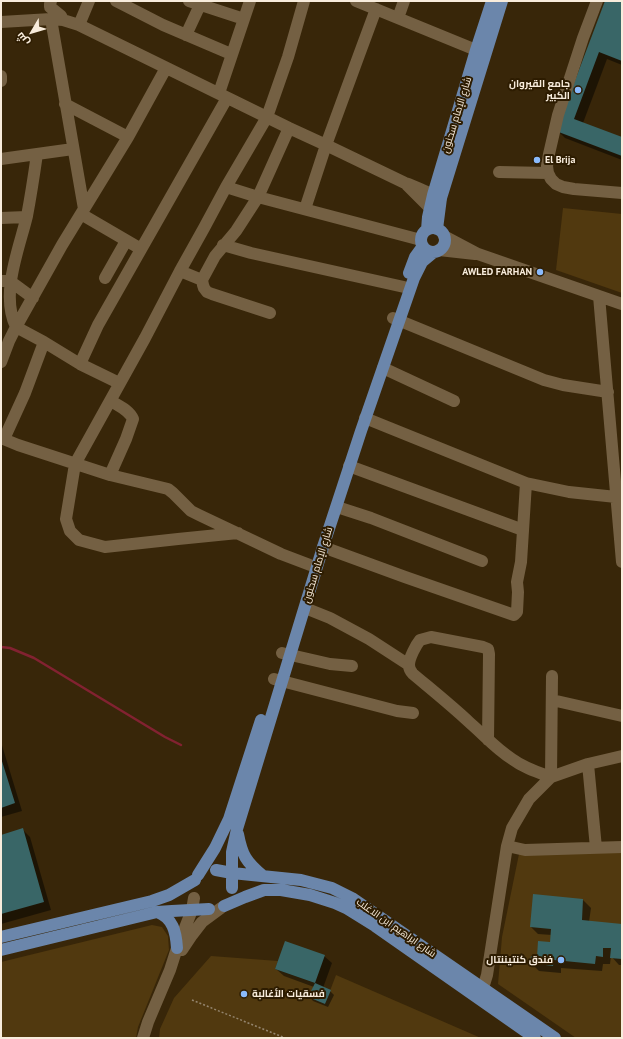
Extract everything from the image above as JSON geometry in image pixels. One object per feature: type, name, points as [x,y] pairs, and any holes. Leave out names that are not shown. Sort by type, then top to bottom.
[{"type":"main road","name":"شارع الإمام سحنون","points":[[286,653],[304,608],[349,466],[383,368],[404,286],[415,257],[431,236],[437,197],[476,50],[492,1]]},
{"type":"main road","name":"شارع الإمام سحنون","points":[[431,236],[428,217],[430,208],[437,197],[502,1]]},
{"type":"main road","points":[[431,236],[445,242],[437,251],[430,251],[426,249],[431,236]]},
{"type":"main road","name":"شارع الإمام سحنون","points":[[232,888],[232,852],[237,829],[310,565],[364,400],[396,320],[417,270],[422,262],[437,251]]},
{"type":"main road","name":"شارع الإمام سحنون","points":[[196,878],[215,848],[229,819],[278,680]]},
{"type":"main road","points":[[237,829],[240,847],[245,858],[252,867],[263,876]]},
{"type":"main road","points":[[1,937],[152,901],[169,895],[204,872],[210,870],[222,872],[231,882],[232,895],[229,901],[223,907],[215,910],[203,907],[198,903],[1,950]]},
{"type":"main road","name":"شارع ابراهيم ابن الاغلب","points":[[216,870],[301,880],[332,888],[352,898],[555,1038]]},
{"type":"main road","points":[[193,904],[192,886],[196,878]]},
{"type":"main road","name":"شارع ابراهيم ابن الاغلب","points":[[223,907],[264,890],[280,890],[310,895],[335,903],[375,926],[535,1038]]},
{"type":"main road","points":[[157,912],[164,915],[172,924],[176,937],[177,948]]},
{"type":"street","points":[[51,1],[50,7],[61,16],[57,20],[65,104],[82,211],[126,241],[141,249]]},
{"type":"street","points":[[79,25],[89,1]]},
{"type":"street","points":[[116,1],[186,35],[231,54]]},
{"type":"street","points":[[80,364],[98,325],[141,249],[223,96],[231,54],[250,1]]},
{"type":"street","points":[[238,534],[105,547],[79,540],[70,531],[66,519],[75,464],[111,401],[119,383],[145,338],[226,187],[267,117],[288,57],[304,1]]},
{"type":"street","points":[[356,1],[476,50]]},
{"type":"street","points":[[398,18],[404,1]]},
{"type":"street","points":[[597,1],[583,38],[558,115],[547,166],[551,179],[556,184],[563,187],[622,193]]},
{"type":"street","points":[[186,35],[194,3],[244,20]]},
{"type":"street","points":[[305,209],[326,144],[360,56],[376,9]]},
{"type":"street","points":[[1,22],[57,20],[79,25],[289,128],[437,197]]},
{"type":"street","points":[[1,362],[16,327],[62,245],[128,137],[166,68]]},
{"type":"street","points":[[1,76],[1,82]]},
{"type":"street","points":[[65,104],[128,137]]},
{"type":"street","points":[[270,313],[207,292],[204,288],[202,280],[215,256],[236,231],[258,197],[289,128]]},
{"type":"street","points":[[1,159],[73,149]]},
{"type":"street","points":[[37,154],[32,190],[26,217],[6,281],[12,316],[16,327],[80,364],[119,383]]},
{"type":"street","points":[[499,172],[548,173]]},
{"type":"street","points":[[405,183],[430,208]]},
{"type":"street","points":[[226,187],[305,209],[431,236],[622,304]]},
{"type":"street","points":[[1,218],[26,217]]},
{"type":"street","points":[[106,278],[126,241]]},
{"type":"street","points":[[223,245],[251,253],[404,286]]},
{"type":"street","points":[[437,251],[478,254]]},
{"type":"street","points":[[180,271],[202,280]]},
{"type":"street","points":[[6,281],[33,298]]},
{"type":"street","points":[[599,296],[622,562]]},
{"type":"street","points":[[396,320],[544,380],[563,385],[608,392]]},
{"type":"street","points":[[44,342],[25,393],[2,439],[110,475],[168,490],[191,511],[281,554],[310,565]]},
{"type":"street","points":[[383,368],[454,401]]},
{"type":"street","points":[[110,475],[133,420],[131,414],[127,410],[111,401]]},
{"type":"street","points":[[365,418],[526,483],[569,492],[616,497]]},
{"type":"street","points":[[349,466],[523,530]]},
{"type":"street","points":[[323,547],[513,615],[517,612],[517,582],[521,562],[526,483]]},
{"type":"street","points":[[337,507],[371,518],[482,561]]},
{"type":"street","points":[[304,608],[330,618],[369,639],[409,665],[413,674],[456,710],[500,751],[512,760],[534,771],[551,777]]},
{"type":"street","points":[[409,665],[417,643],[420,640],[427,638],[434,638],[488,649],[488,740]]},
{"type":"street","points":[[286,653],[330,664],[352,666]]},
{"type":"street","points":[[551,777],[552,676]]},
{"type":"street","points":[[278,680],[397,711],[413,713]]},
{"type":"street","points":[[552,700],[622,716]]},
{"type":"street","points":[[483,988],[487,974],[507,846],[512,828],[529,799],[551,777],[588,764],[622,756]]},
{"type":"street","points":[[588,764],[596,848]]},
{"type":"street","points":[[507,846],[526,850],[622,847]]},
{"type":"street","points":[[143,1038],[148,1022],[170,970],[193,904]]},
{"type":"street","points":[[170,970],[183,948],[202,922],[223,907]]},
{"type":"path","points":[[192,1000],[285,1038]]},
{"type":"shaded area","points":[[563,208],[622,214],[622,293],[556,270]]},
{"type":"shaded area","name":"فندق كنتيننتال","points":[[622,852],[622,1038],[576,1038],[498,984],[502,937],[519,854]]},
{"type":"shaded area","points":[[152,925],[162,927],[168,936],[169,950],[138,1027],[136,1038],[1,1038],[1,962]]},
{"type":"shaded area","name":"فسقيات الأغالبة","points":[[211,956],[278,961],[275,969],[315,983],[309,997],[325,1004],[336,975],[481,1038],[159,1038],[160,1029],[174,998]]},
{"type":"building","name":"جامع القيروان الكبير","points":[[605,1],[622,1],[622,61],[599,52],[574,119],[622,137],[622,156],[556,131]]},
{"type":"building","points":[[1,758],[15,803],[1,808]]},
{"type":"building","points":[[23,828],[44,902],[1,914],[1,835]]},
{"type":"building","points":[[533,894],[583,899],[582,920],[622,924],[622,959],[610,958],[611,948],[603,948],[603,957],[596,956],[595,964],[554,960],[553,966],[530,963],[531,956],[537,957],[538,941],[550,942],[551,929],[530,927]]},
{"type":"building","points":[[285,941],[325,955],[315,983],[275,969]]},
{"type":"building","points":[[315,983],[331,990],[325,1004],[308,997]]},
{"type":"waterway","points":[[1,647],[10,648],[34,658],[165,737],[181,745]]},
{"type":"place","name":"جامع القيروان الكبير","points":[[578,90]]},
{"type":"place","name":"El Brija","points":[[537,160]]},
{"type":"place","name":"AWLED FARHAN","points":[[540,272]]},
{"type":"place","name":"فندق كنتيننتال","points":[[561,960]]},
{"type":"place","name":"فسقيات الأغالبة","points":[[244,994]]}]
